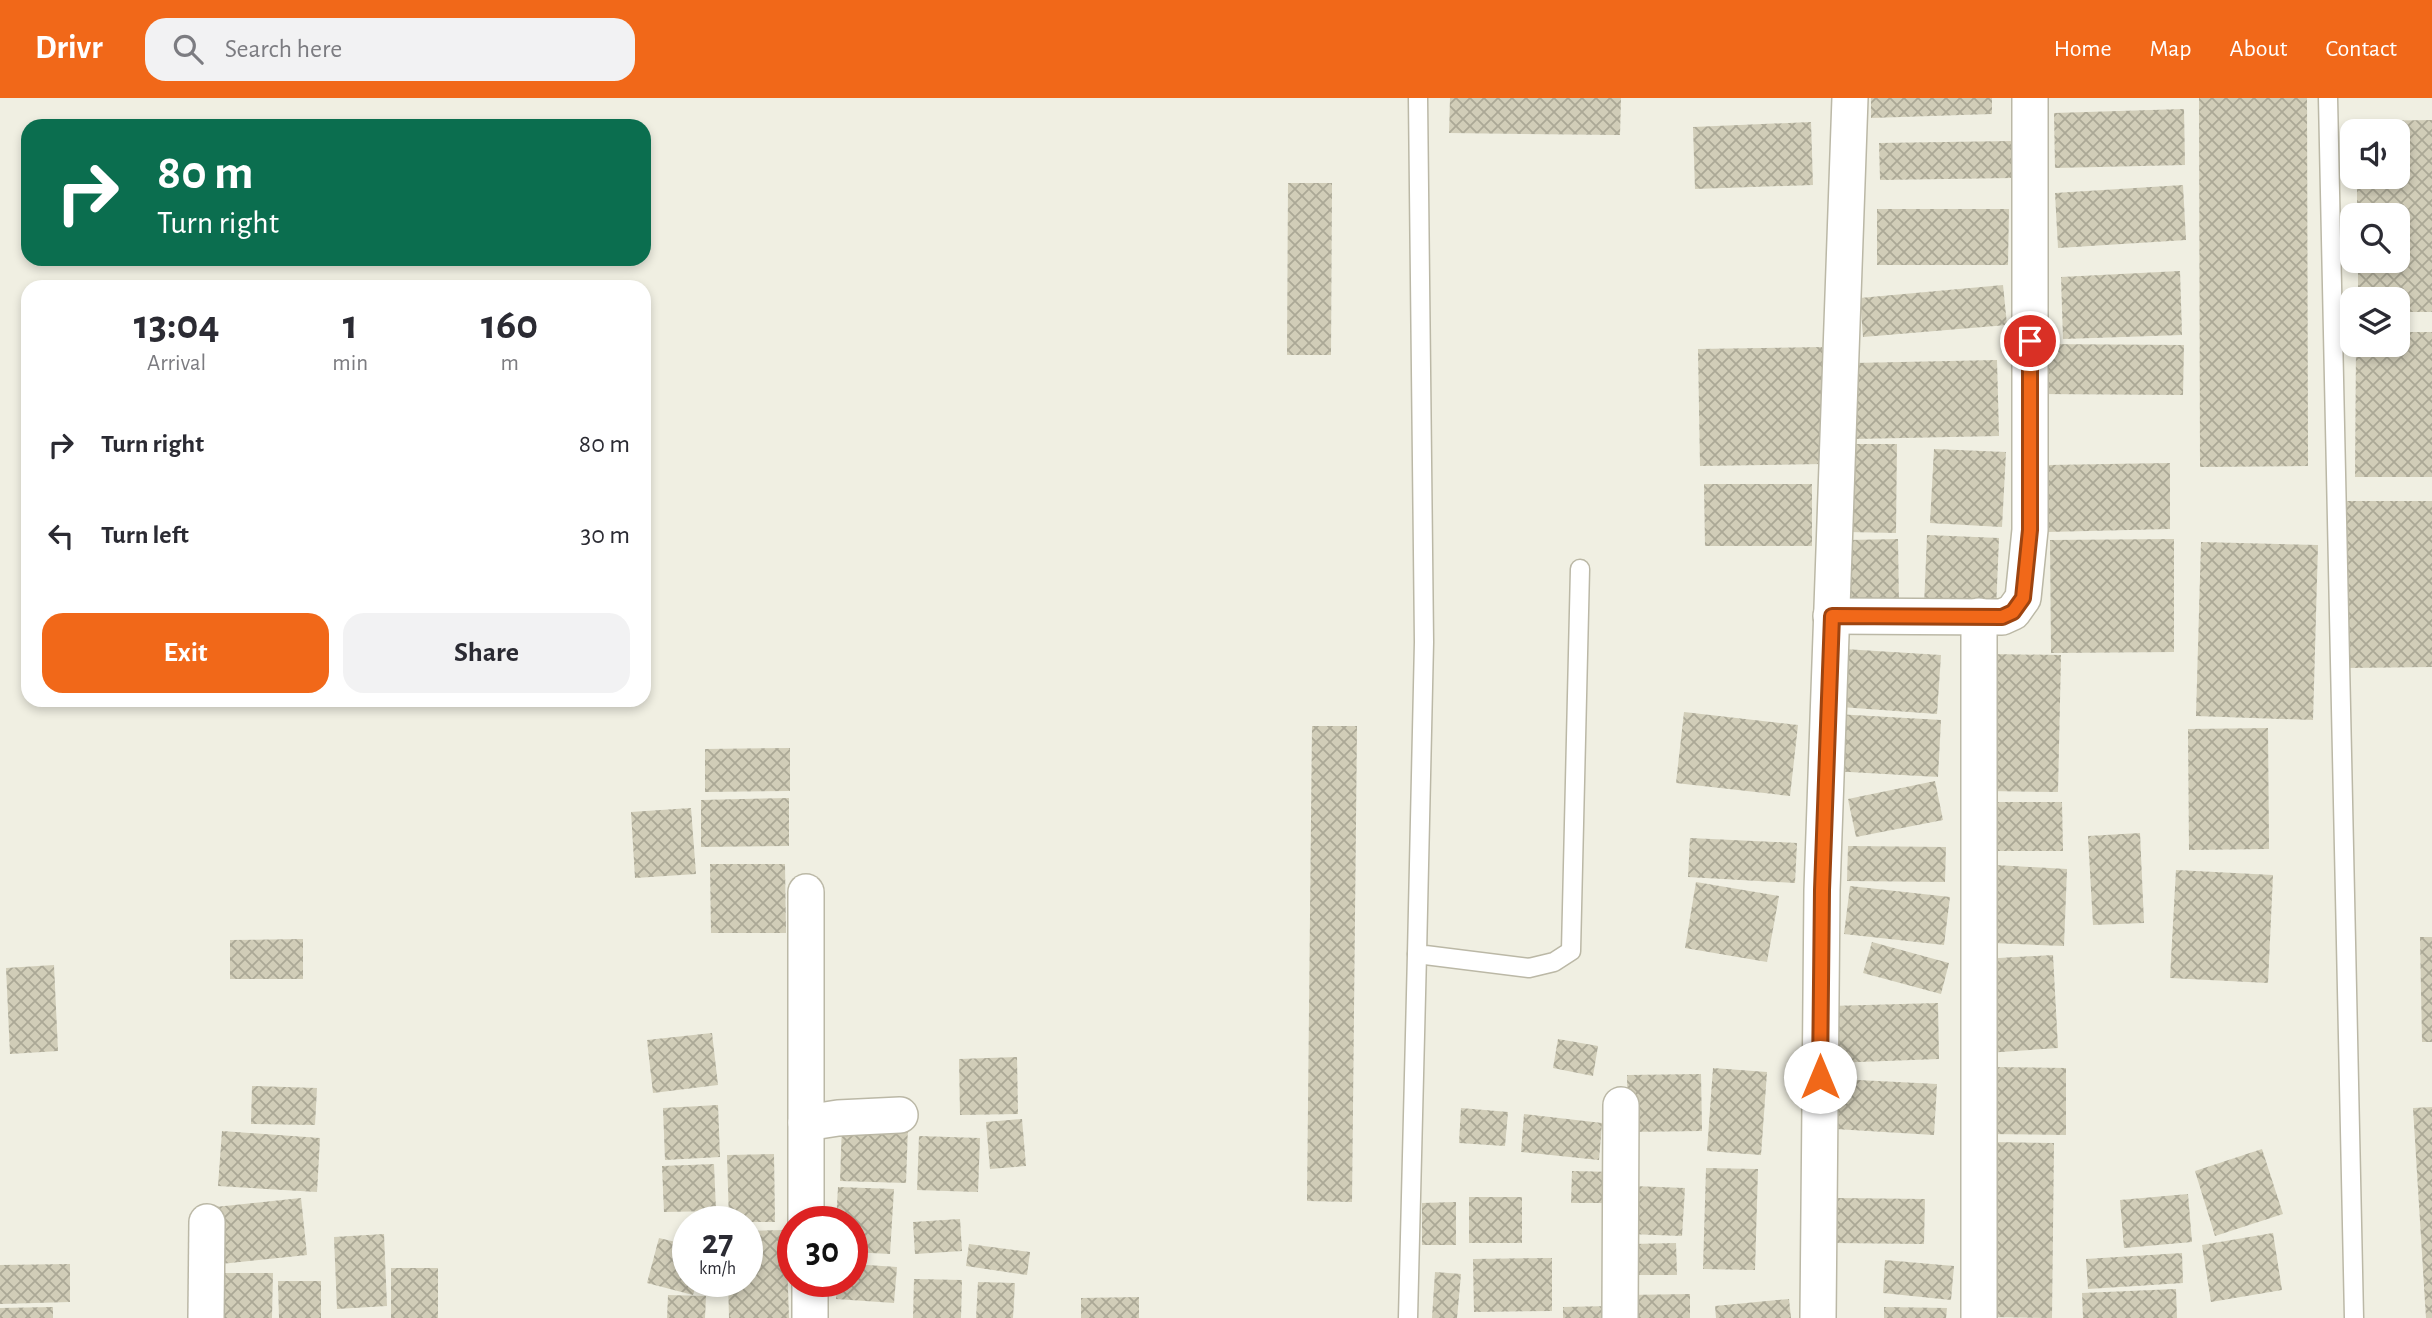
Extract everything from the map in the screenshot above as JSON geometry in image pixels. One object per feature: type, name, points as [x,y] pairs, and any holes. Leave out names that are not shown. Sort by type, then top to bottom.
[{"type":"street","points":[[1818,1318],[1822,890],[1850,98]]},
{"type":"street","points":[[1832,616],[2002,617],[2013,612],[2023,598],[2030,530],[2030,98]]},
{"type":"street","points":[[1979,616],[1979,1318]]},
{"type":"street","points":[[806,892],[806,1206]]},
{"type":"street","points":[[1620,1318],[1621,1105]]},
{"type":"street","points":[[806,1123],[855,1116],[900,1115]]},
{"type":"street","points":[[206,1222],[206,1318]]},
{"type":"street","points":[[810,1297],[810,1318]]},
{"type":"lane","points":[[1408,1318],[1424,642],[1418,98]]},
{"type":"lane","points":[[2328,98],[2354,1318]]},
{"type":"lane","points":[[1417,954],[1529,968],[1554,962],[1571,951],[1580,569]]},
{"type":"building","points":[[1450,98],[1621,98],[1620,135],[1449,133]]},
{"type":"building","points":[[1871,98],[1992,98],[1992,114],[1871,118]]},
{"type":"building","points":[[2199,98],[2307,98],[2308,466],[2200,467]]},
{"type":"building","points":[[2184,109],[2185,165],[2055,168],[2054,113]]},
{"type":"building","points":[[2410,120],[2432,120],[2432,312],[2410,312],[2410,287],[2358,287],[2358,273],[2410,273],[2410,203],[2357,203],[2357,189],[2410,189]]},
{"type":"building","points":[[1811,122],[1813,185],[1695,189],[1693,127]]},
{"type":"building","points":[[2012,141],[2013,178],[1880,180],[1879,143]]},
{"type":"building","points":[[1288,183],[1332,183],[1331,355],[1287,355]]},
{"type":"building","points":[[2183,185],[2186,240],[2058,248],[2055,193]]},
{"type":"building","points":[[1877,209],[2009,209],[2008,265],[1877,265]]},
{"type":"building","points":[[2180,271],[2182,335],[2063,339],[2061,277]]},
{"type":"building","points":[[2003,285],[2007,325],[1863,337],[1860,298]]},
{"type":"building","points":[[2410,332],[2432,332],[2432,477],[2355,477],[2356,357],[2410,357]]},
{"type":"building","points":[[2040,344],[2184,345],[2183,395],[2038,394]]},
{"type":"building","points":[[1822,347],[1823,464],[1700,466],[1698,349]]},
{"type":"building","points":[[1997,360],[1999,436],[1855,439],[1854,363]]},
{"type":"building","points":[[1849,444],[1897,444],[1896,533],[1848,532]]},
{"type":"building","points":[[1934,449],[2006,452],[2002,527],[1930,523]]},
{"type":"building","points":[[2170,463],[2170,529],[2048,532],[2048,465]]},
{"type":"building","points":[[1704,484],[1812,484],[1812,546],[1705,546]]},
{"type":"building","points":[[2347,501],[2432,501],[2432,667],[2347,668]]},
{"type":"building","points":[[1927,535],[1999,538],[1996,609],[1924,606]]},
{"type":"building","points":[[1898,539],[1899,609],[1849,610],[1848,540]]},
{"type":"building","points":[[2174,539],[2174,652],[2051,653],[2050,540]]},
{"type":"building","points":[[2201,542],[2318,545],[2313,720],[2196,716]]},
{"type":"building","points":[[1844,649],[1941,655],[1937,714],[1841,707]]},
{"type":"building","points":[[1989,654],[2061,655],[2058,792],[1987,791]]},
{"type":"building","points":[[1684,712],[1798,725],[1790,796],[1676,783]]},
{"type":"building","points":[[1836,714],[1941,720],[1938,777],[1832,771]]},
{"type":"building","points":[[1312,726],[1357,726],[1352,1202],[1307,1201]]},
{"type":"building","points":[[2268,728],[2269,849],[2189,850],[2188,729]]},
{"type":"building","points":[[790,748],[790,791],[705,792],[705,749]]},
{"type":"building","points":[[1935,781],[1943,820],[1856,837],[1848,799]]},
{"type":"building","points":[[789,798],[789,846],[701,847],[701,800]]},
{"type":"building","points":[[1992,802],[2062,802],[2063,851],[1992,851]]},
{"type":"building","points":[[691,808],[696,874],[635,878],[631,812]]},
{"type":"building","points":[[2140,833],[2144,923],[2093,925],[2088,836]]},
{"type":"building","points":[[1690,838],[1797,843],[1795,883],[1688,877]]},
{"type":"building","points":[[1848,846],[1946,847],[1945,882],[1847,881]]},
{"type":"building","points":[[710,864],[785,864],[786,933],[711,933]]},
{"type":"building","points":[[1995,865],[2067,869],[2064,946],[1992,943]]},
{"type":"building","points":[[2176,870],[2273,875],[2268,983],[2170,978]]},
{"type":"building","points":[[1696,882],[1779,896],[1767,962],[1685,948]]},
{"type":"building","points":[[1850,886],[1950,897],[1944,945],[1844,934]]},
{"type":"building","points":[[2420,937],[2432,937],[2432,1042],[2422,1042]]},
{"type":"building","points":[[303,939],[303,979],[230,979],[230,940]]},
{"type":"building","points":[[1872,942],[1949,963],[1941,994],[1863,973]]},
{"type":"building","points":[[2053,955],[2058,1048],[1986,1053],[1981,959]]},
{"type":"building","points":[[54,965],[58,1051],[10,1054],[6,968]]},
{"type":"building","points":[[1938,1003],[1939,1059],[1832,1063],[1830,1006]]},
{"type":"building","points":[[712,1033],[718,1085],[653,1093],[647,1040]]},
{"type":"building","points":[[1558,1039],[1598,1046],[1593,1076],[1553,1068]]},
{"type":"building","points":[[1017,1057],[1018,1114],[960,1115],[959,1059]]},
{"type":"building","points":[[1988,1067],[2066,1068],[2066,1135],[1987,1134]]},
{"type":"building","points":[[1713,1068],[1767,1072],[1761,1155],[1707,1151]]},
{"type":"building","points":[[1701,1074],[1702,1131],[1628,1132],[1627,1075]]},
{"type":"building","points":[[1838,1079],[1937,1084],[1934,1135],[1835,1129]]},
{"type":"building","points":[[252,1086],[317,1088],[315,1125],[251,1124]]},
{"type":"building","points":[[718,1105],[720,1157],[665,1160],[663,1108]]},
{"type":"building","points":[[2432,1107],[2432,1318],[2426,1318],[2413,1108]]},
{"type":"building","points":[[1461,1108],[1508,1112],[1505,1146],[1459,1143]]},
{"type":"building","points":[[1524,1114],[1602,1123],[1599,1160],[1521,1152]]},
{"type":"building","points":[[1022,1119],[1026,1166],[990,1169],[986,1122]]},
{"type":"building","points":[[842,1124],[908,1126],[906,1183],[840,1181]]},
{"type":"building","points":[[222,1131],[320,1138],[317,1192],[218,1186]]},
{"type":"building","points":[[919,1136],[980,1138],[978,1192],[917,1190]]},
{"type":"building","points":[[1991,1142],[2054,1143],[2052,1318],[1989,1317]]},
{"type":"building","points":[[2262,1149],[2283,1214],[2215,1236],[2195,1171]]},
{"type":"building","points":[[774,1154],[775,1222],[763,1222],[763,1206],[729,1206],[727,1155]]},
{"type":"building","points":[[714,1164],[716,1206],[672,1206],[672,1212],[664,1212],[662,1166]]},
{"type":"building","points":[[1706,1168],[1758,1169],[1755,1270],[1703,1269]]},
{"type":"building","points":[[1572,1171],[1615,1172],[1614,1203],[1571,1203]]},
{"type":"building","points":[[1633,1186],[1685,1188],[1682,1236],[1630,1234]]},
{"type":"building","points":[[838,1187],[894,1189],[890,1254],[868,1253],[868,1206],[837,1206]]},
{"type":"building","points":[[2188,1194],[2192,1242],[2124,1248],[2120,1200]]},
{"type":"building","points":[[1469,1197],[1522,1197],[1522,1243],[1469,1243]]},
{"type":"building","points":[[301,1198],[307,1255],[221,1264],[215,1207]]},
{"type":"building","points":[[1835,1198],[1925,1199],[1924,1244],[1834,1243]]},
{"type":"building","points":[[1456,1202],[1456,1245],[1422,1245],[1422,1203]]},
{"type":"building","points":[[960,1219],[962,1251],[915,1254],[913,1222]]},
{"type":"building","points":[[777,1230],[777,1297],[788,1297],[789,1318],[729,1318],[728,1297],[763,1297],[763,1231]]},
{"type":"building","points":[[2273,1233],[2282,1290],[2211,1302],[2202,1245]]},
{"type":"building","points":[[384,1234],[387,1306],[337,1309],[334,1237]]},
{"type":"building","points":[[659,1238],[672,1241],[672,1290],[647,1283]]},
{"type":"building","points":[[1676,1243],[1677,1275],[1634,1275],[1634,1244]]},
{"type":"building","points":[[969,1244],[1030,1252],[1027,1275],[966,1266]]},
{"type":"building","points":[[2182,1253],[2183,1283],[2088,1289],[2086,1259]]},
{"type":"building","points":[[1552,1258],[1552,1311],[1474,1312],[1473,1259]]},
{"type":"building","points":[[1885,1260],[1954,1266],[1951,1300],[1883,1293]]},
{"type":"building","points":[[70,1264],[70,1302],[0,1304],[0,1265]]},
{"type":"building","points":[[868,1265],[897,1267],[894,1303],[836,1299],[868,1297]]},
{"type":"building","points":[[391,1268],[438,1268],[438,1318],[391,1318]]},
{"type":"building","points":[[1435,1272],[1461,1274],[1457,1318],[1432,1318]]},
{"type":"building","points":[[217,1273],[273,1273],[272,1318],[217,1318]]},
{"type":"building","points":[[914,1279],[962,1280],[961,1318],[913,1318]]},
{"type":"building","points":[[278,1281],[321,1281],[321,1318],[279,1318]]},
{"type":"building","points":[[978,1282],[1015,1283],[1013,1318],[976,1318]]},
{"type":"building","points":[[2176,1289],[2177,1318],[2083,1318],[2082,1293]]},
{"type":"building","points":[[1690,1294],[1690,1318],[1626,1318],[1626,1295]]},
{"type":"building","points":[[668,1295],[706,1297],[705,1318],[667,1318]]},
{"type":"building","points":[[1139,1297],[1139,1318],[1081,1318],[1081,1298]]},
{"type":"building","points":[[1789,1299],[1791,1318],[1716,1318],[1715,1306]]},
{"type":"building","points":[[1611,1306],[1611,1318],[1563,1318],[1563,1307]]},
{"type":"building","points":[[53,1307],[53,1318],[0,1318],[0,1308]]},
{"type":"building","points":[[1884,1307],[1947,1308],[1946,1318],[1884,1318]]},
{"type":"route","points":[[1820,1077],[1822,890],[1832,616],[2002,617],[2013,612],[2023,598],[2030,530],[2030,341]]}]
